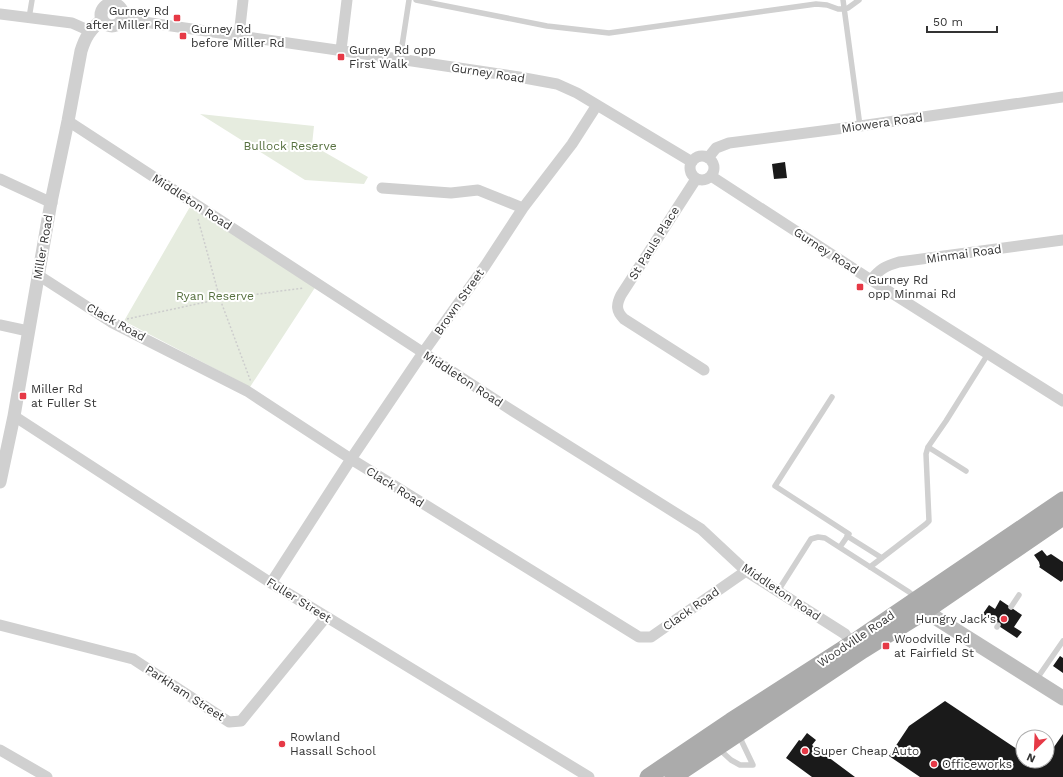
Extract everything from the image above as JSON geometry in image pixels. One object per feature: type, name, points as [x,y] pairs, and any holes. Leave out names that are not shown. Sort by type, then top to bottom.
[{"type":"main road","name":"Woodville Road","points":[[673,777],[863,650],[1063,500]]},
{"type":"main road","name":"Woodville Road","points":[[648,777],[731,721],[851,644],[922,605],[1063,517]]},
{"type":"main road","points":[[922,605],[936,618],[1063,698]]},
{"type":"street","points":[[238,36],[243,0]]},
{"type":"street","points":[[341,50],[347,0]]},
{"type":"street","points":[[113,2],[122,9],[123,12],[123,19],[119,24],[113,26],[107,25],[102,20],[101,14],[104,8],[113,2]]},
{"type":"street","points":[[0,14],[72,23],[90,31]]},
{"type":"street","name":"Gurney Road","points":[[123,19],[341,50],[557,84],[578,92],[692,162]]},
{"type":"street","name":"Miller Road","points":[[0,482],[14,416],[51,203],[81,51],[90,31],[102,20]]},
{"type":"street","name":"Miowera Road","points":[[708,158],[716,148],[729,143],[1063,97]]},
{"type":"street","name":"Brown Street","points":[[271,583],[423,353],[485,266],[523,208],[572,144],[597,105]]},
{"type":"street","name":"Middleton Road","points":[[68,122],[423,353],[701,530],[746,571],[844,634],[851,644]]},
{"type":"street","points":[[697,157],[708,158],[714,168],[711,176],[702,180],[693,176],[690,169],[692,162],[697,157]]},
{"type":"street","name":"Gurney Road","points":[[711,176],[871,280],[1063,401]]},
{"type":"street","name":"St Pauls Place","points":[[696,178],[621,295],[613,311],[704,370]]},
{"type":"street","points":[[0,179],[51,203]]},
{"type":"street","points":[[382,188],[451,193],[478,190],[523,208]]},
{"type":"street","name":"Minmai Road","points":[[871,280],[878,271],[899,262],[1063,240]]},
{"type":"street","name":"Clack Road","points":[[38,275],[111,322],[256,397],[351,460],[639,637],[651,637],[746,571]]},
{"type":"street","points":[[0,325],[28,331]]},
{"type":"street","name":"Fuller Street","points":[[14,416],[271,583],[589,777]]},
{"type":"street","name":"Parkham Street","points":[[0,625],[132,659],[229,722],[241,721],[326,617]]},
{"type":"street","points":[[0,750],[47,777]]},
{"type":"lane","points":[[29,18],[32,0]]},
{"type":"lane","points":[[400,59],[409,0]]},
{"type":"lane","points":[[416,0],[546,26],[603,33],[816,4],[844,9],[848,8],[859,0]]},
{"type":"lane","points":[[843,0],[860,126]]},
{"type":"lane","points":[[870,567],[926,524],[929,520],[926,469],[926,454],[928,447],[988,354]]},
{"type":"lane","points":[[832,397],[775,486],[849,534],[840,547]]},
{"type":"lane","points":[[928,447],[966,472]]},
{"type":"lane","points":[[847,536],[882,558]]},
{"type":"lane","points":[[778,591],[811,539],[818,537],[825,538],[840,547],[909,592],[922,605]]},
{"type":"lane","points":[[1010,607],[1019,595]]},
{"type":"lane","points":[[1036,681],[1063,641]]},
{"type":"lane","points":[[717,748],[731,760],[740,765],[753,765],[742,742],[740,732]]},
{"type":"path","points":[[194,203],[220,299],[247,369],[256,397]]},
{"type":"path","points":[[111,322],[220,299],[320,286]]},
{"type":"green space","name":"Bullock Reserve","points":[[200,114],[314,126],[312,145],[368,177],[364,184],[305,180]]},
{"type":"green space","name":"Ryan Reserve","points":[[191,205],[316,286],[250,387],[124,321]]},
{"type":"building","points":[[785,162],[787,178],[774,179],[772,164]]},
{"type":"building","points":[[1042,550],[1047,556],[1051,554],[1063,562],[1063,580],[1061,582],[1039,567],[1039,562],[1034,555]]},
{"type":"building","points":[[1000,600],[1022,615],[1014,627],[1022,632],[1017,638],[982,615],[989,605],[995,609]]},
{"type":"building","points":[[1060,656],[1063,658],[1063,673],[1053,666]]},
{"type":"building","points":[[945,701],[1015,748],[1015,769],[1055,769],[1055,746],[1063,734],[1063,777],[920,777],[889,756],[909,726]]},
{"type":"building","name":"Super Cheap Auto","points":[[807,733],[816,740],[812,745],[855,777],[812,777],[786,758],[799,740],[801,741]]},
{"type":"place","name":"Gurney Rd after Miller Rd","points":[[177,18]]},
{"type":"place","name":"Gurney Rd before Miller Rd","points":[[183,36]]},
{"type":"place","name":"Gurney Rd opp First Walk","points":[[341,57]]},
{"type":"place","name":"Gurney Rd opp Minmai Rd","points":[[860,287]]},
{"type":"place","name":"Miller Rd at Fuller St","points":[[23,396]]},
{"type":"place","name":"Hungry Jack's","points":[[1004,619]]},
{"type":"place","name":"Woodville Rd at Fairfield St","points":[[886,646]]},
{"type":"place","name":"Rowland Hassall School","points":[[282,744]]},
{"type":"place","name":"Super Cheap Auto","points":[[805,751]]},
{"type":"place","name":"Officeworks","points":[[934,764]]}]
